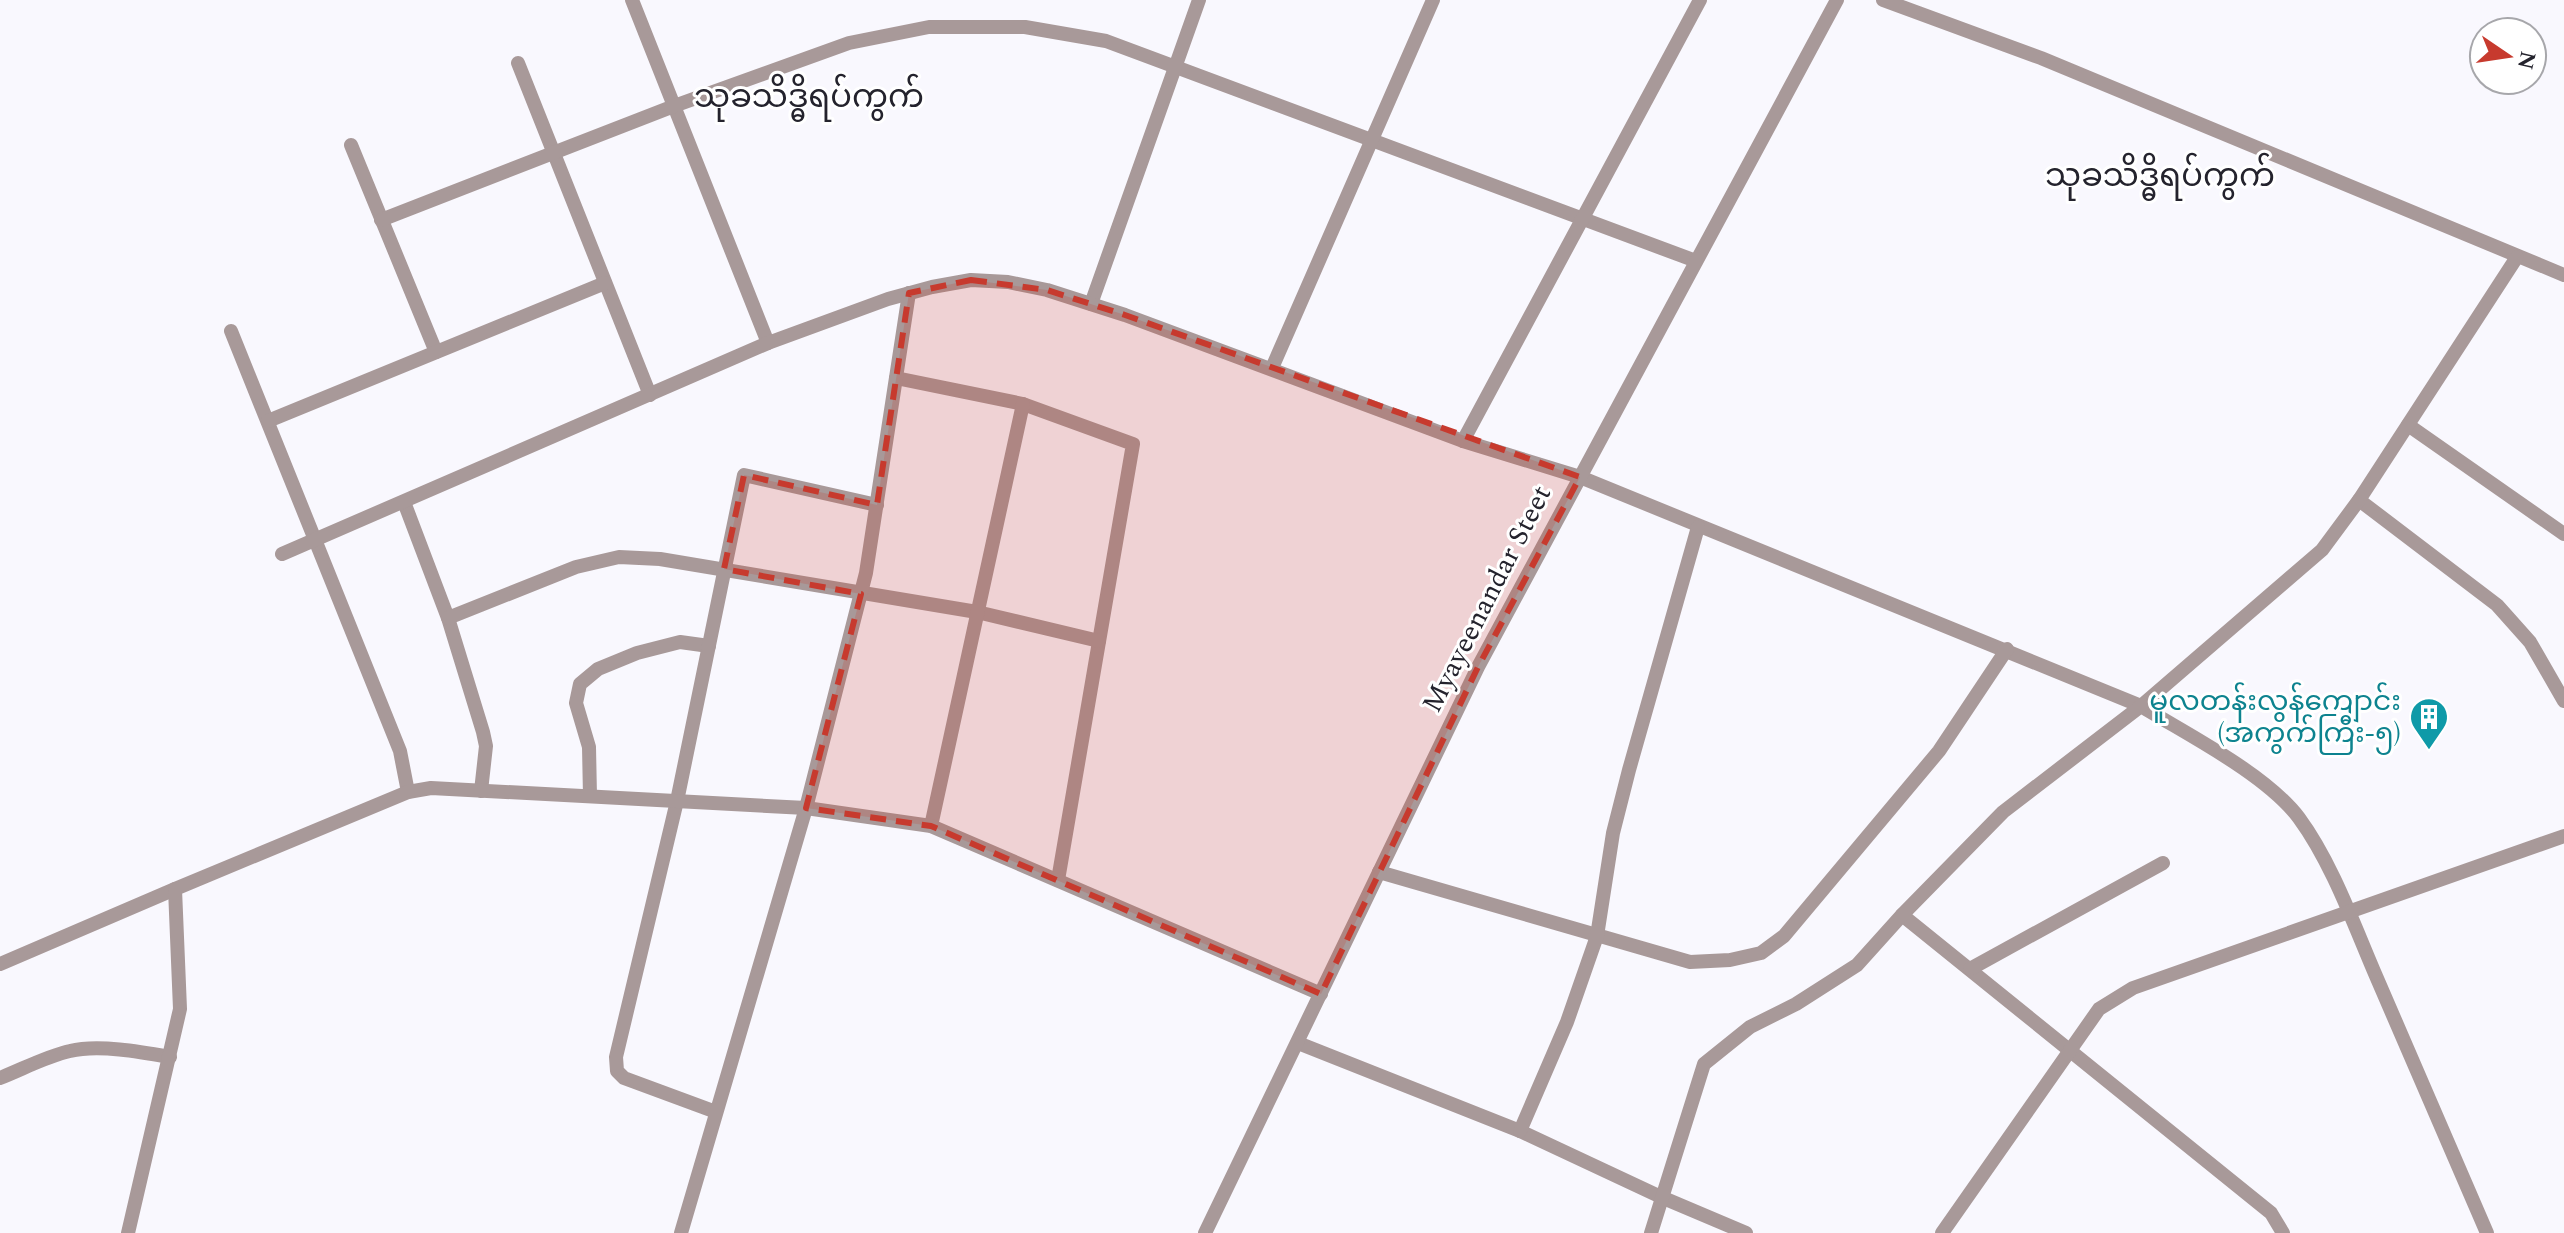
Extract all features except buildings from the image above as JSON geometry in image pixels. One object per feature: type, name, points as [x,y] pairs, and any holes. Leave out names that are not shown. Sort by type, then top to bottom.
[{"type":"street","points":[[632,0],[768,343]]},
{"type":"street","points":[[1091,304],[1199,0]]},
{"type":"street","points":[[1272,368],[1433,0]]},
{"type":"street","points":[[1463,441],[1700,0]]},
{"type":"street","name":"Myayeenandar Steet","points":[[1205,1233],[1478,667],[1837,0]]},
{"type":"street","points":[[1883,0],[2041,58],[2564,275]]},
{"type":"street","points":[[381,220],[674,106],[849,43],[929,27],[1025,27],[1106,41],[1696,261]]},
{"type":"street","points":[[518,63],[650,395]]},
{"type":"street","points":[[351,145],[436,352]]},
{"type":"street","points":[[1651,1233],[1704,1064],[1750,1027],[1796,1004],[1857,965],[2003,812],[2141,706],[2322,550],[2359,500],[2517,257]]},
{"type":"street","points":[[282,554],[768,343],[909,293],[971,280],[1008,282],[1047,290],[1272,368],[1463,441],[1580,477],[2007,649],[2141,706],[2264,785],[2298,817],[2348,911],[2487,1233]]},
{"type":"street","points":[[268,421],[605,283]]},
{"type":"street","points":[[681,1233],[806,808],[861,594],[909,293]]},
{"type":"street","points":[[231,331],[400,751],[408,792]]},
{"type":"street","points":[[896,378],[1023,404],[1133,444],[1058,880]]},
{"type":"street","points":[[931,826],[1023,404]]},
{"type":"street","points":[[2408,425],[2564,534]]},
{"type":"street","points":[[716,1112],[624,1078],[617,1071],[619,1042],[677,801],[744,475],[877,505]]},
{"type":"street","points":[[2359,500],[2497,605],[2530,642],[2564,701]]},
{"type":"street","points":[[404,502],[448,618],[483,732],[486,746],[481,791]]},
{"type":"street","points":[[1520,1131],[1567,1022],[1597,936],[1619,808],[1698,527]]},
{"type":"street","points":[[448,618],[576,567],[619,557],[660,559],[977,612],[1099,641]]},
{"type":"street","points":[[590,796],[589,747],[576,703],[580,684],[598,669],[637,653],[680,642],[709,646]]},
{"type":"street","points":[[1379,872],[1690,962],[1730,960],[1761,953],[1784,936],[1939,751],[2007,649]]},
{"type":"street","points":[[0,964],[408,792],[431,788],[806,808],[931,826],[1321,994]]},
{"type":"street","points":[[1942,1233],[2099,1009],[2133,988],[2564,836]]},
{"type":"street","points":[[1970,969],[2163,863]]},
{"type":"street","points":[[128,1233],[180,1009],[175,889]]},
{"type":"street","points":[[1902,915],[2271,1213],[2283,1233]]},
{"type":"street","points":[[1298,1043],[1520,1131],[1746,1233]]},
{"type":"street","points":[[0,1078],[70,1051],[116,1051],[170,1057]]},
{"type":"highlighted area","points":[[971,280],[1047,290],[1125,315],[1580,477],[1478,667],[1321,994],[931,826],[806,808],[861,594],[724,569],[744,475],[877,505],[909,293]]},
{"type":"place","name":"မူလတန်းလွန်ကျောင်း (အကွက်ကြီး-၅)","points":[[2429,751]]},
{"type":"district","name":"သုခသိဒ္ဓိရပ်ကွက်","points":[[809,97]]},
{"type":"district","name":"သုခသိဒ္ဓိရပ်ကွက်","points":[[2160,176]]}]
